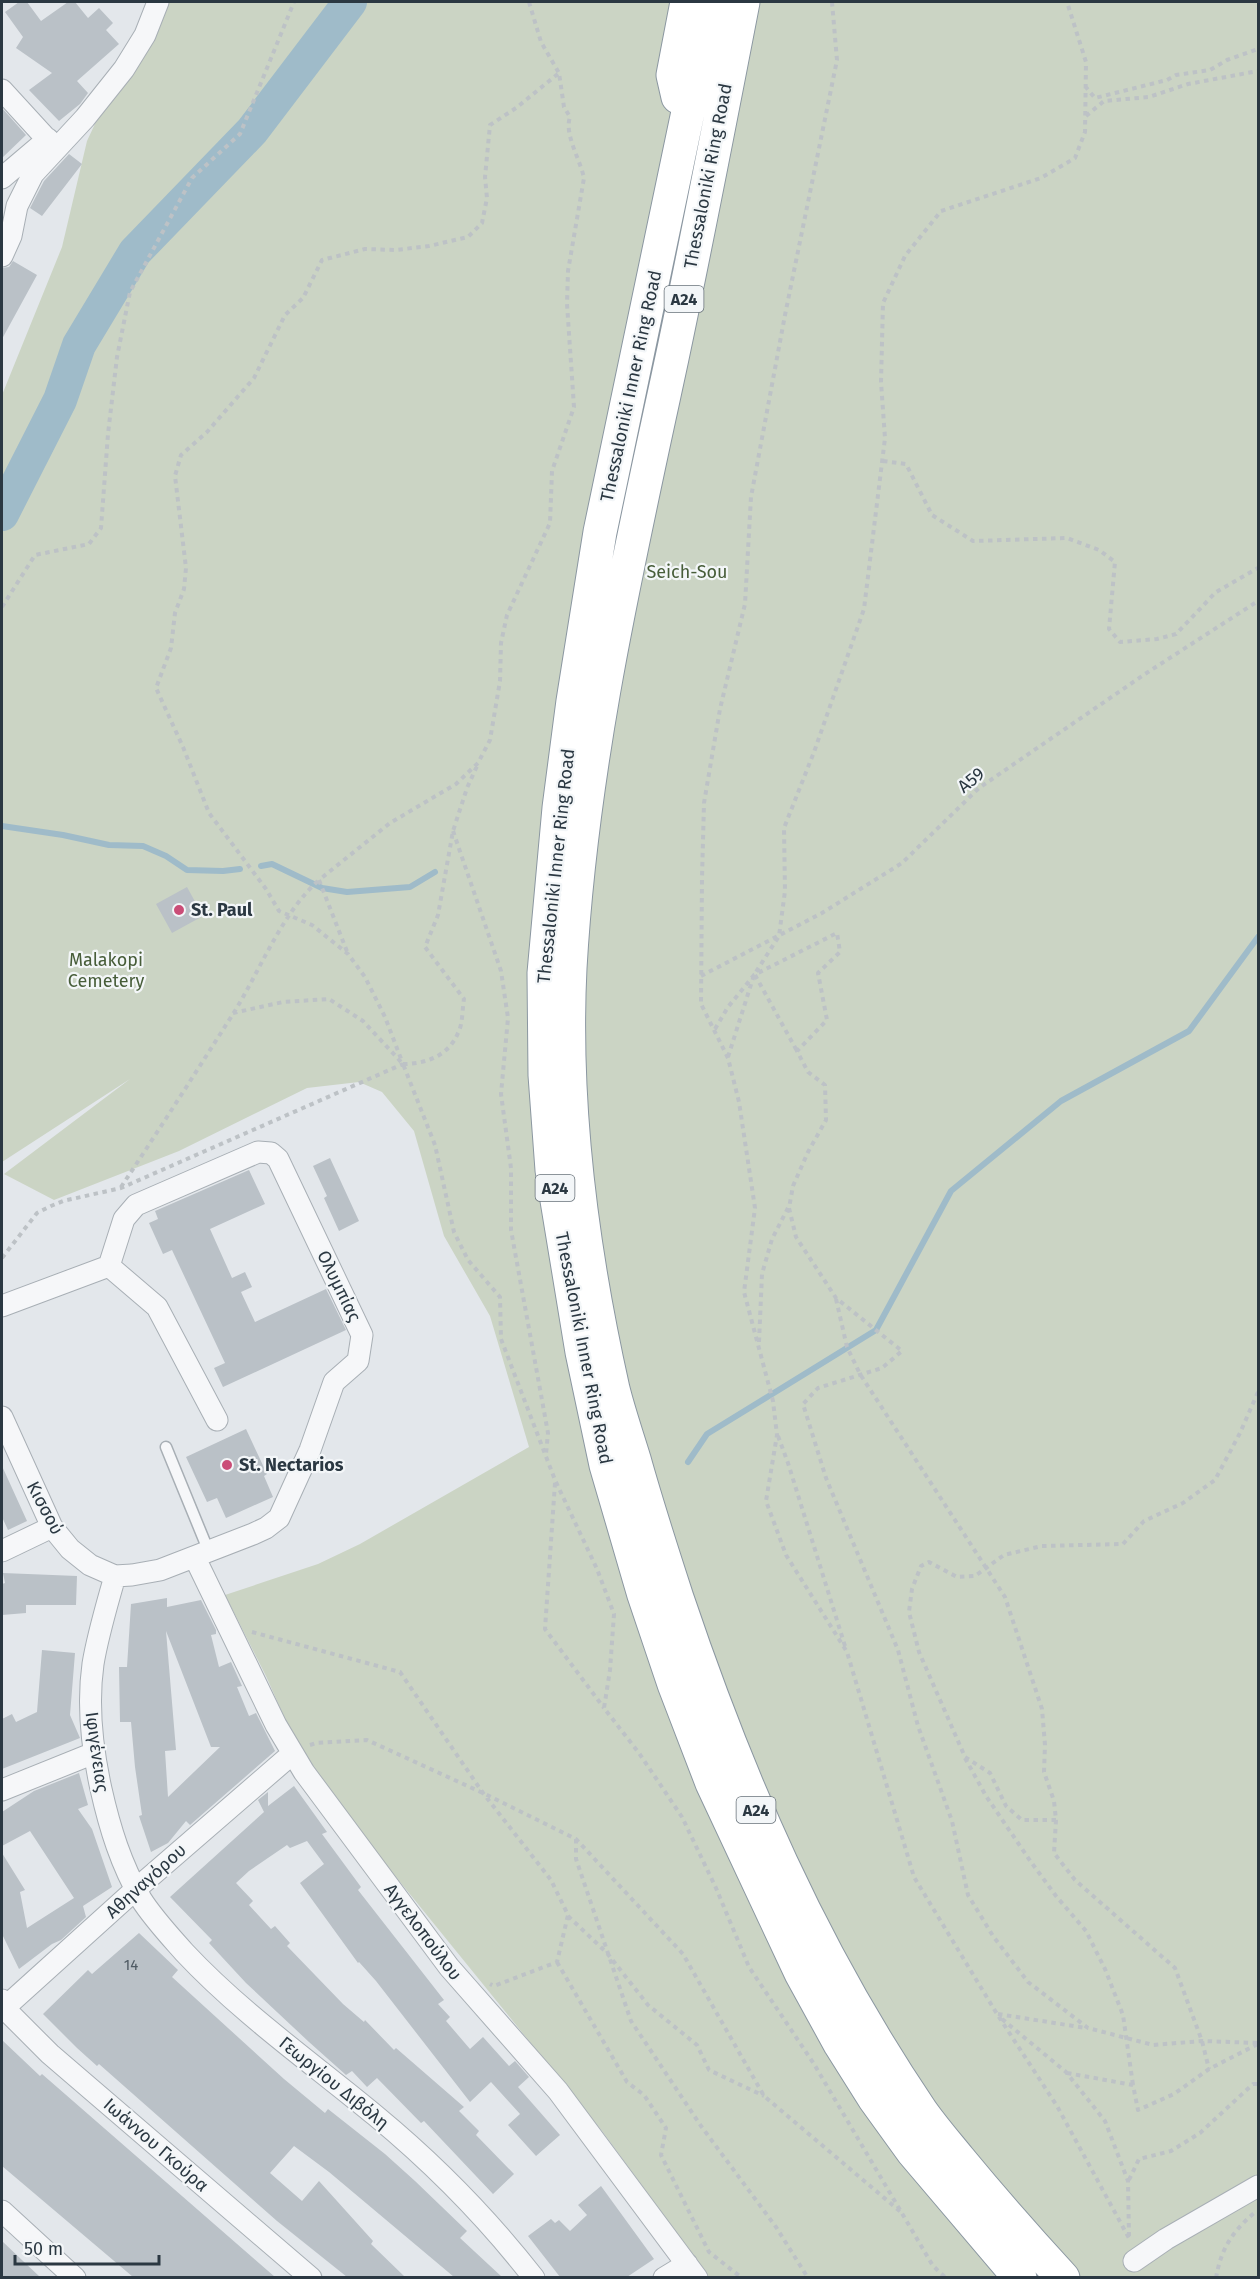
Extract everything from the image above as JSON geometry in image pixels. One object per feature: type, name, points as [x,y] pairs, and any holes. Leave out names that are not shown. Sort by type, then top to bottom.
[{"type":"highway","points":[[684,123],[673,75],[687,2]]},
{"type":"highway","name":"Thessaloniki Inner Ring Road","points":[[711,2],[600,532],[585,616],[560,808],[547,929],[543,1020],[547,1122],[562,1238],[592,1403],[623,1528],[674,1684],[733,1833],[801,1974],[840,2044],[874,2098],[913,2152],[1020,2277]]},
{"type":"highway","name":"Thessaloniki Inner Ring Road","points":[[743,2],[687,284],[627,564],[590,768],[573,936],[568,1048],[570,1109],[580,1216],[614,1393],[656,1534],[706,1683],[758,1814],[803,1911],[864,2023],[925,2117],[991,2197],[1063,2277]]},
{"type":"street","points":[[2,178],[85,118],[133,57],[145,35],[158,2]]},
{"type":"street","points":[[2,90],[52,144]]},
{"type":"street","points":[[2,256],[20,198],[52,144]]},
{"type":"street","name":"Ολυμπίας","points":[[109,1266],[124,1219],[136,1205],[251,1154],[264,1151],[278,1159],[362,1335],[358,1360],[334,1382],[310,1450],[279,1518],[266,1528],[202,1555],[152,1572],[115,1576]]},
{"type":"street","points":[[2,1306],[109,1266],[157,1307],[217,1420]]},
{"type":"street","name":"Κισσού","points":[[2,1417],[52,1527],[81,1559],[115,1576]]},
{"type":"street","points":[[2,1551],[52,1527]]},
{"type":"street","name":"Αγγελοπούλου","points":[[202,1555],[292,1754],[462,1984],[510,2034],[558,2091],[692,2271]]},
{"type":"street","name":"Ιφιγένειας","points":[[115,1576],[93,1666],[90,1707],[94,1753],[110,1829],[136,1889]]},
{"type":"street","points":[[2,1790],[94,1753]]},
{"type":"street","name":"Αθηναγόρου","points":[[3,2006],[292,1754]]},
{"type":"street","name":"Γεωργίου Διβόλη","points":[[136,1889],[156,1920],[214,1982],[251,2016],[407,2143],[451,2186],[534,2277]]},
{"type":"street","name":"Ιωάννου Γκούρα","points":[[3,2006],[50,2054],[311,2277]]},
{"type":"street","points":[[1136,2260],[1166,2239],[1258,2186]]},
{"type":"street","points":[[2,2211],[75,2277]]},
{"type":"street","points":[[664,2277],[692,2271]]},
{"type":"lane","points":[[166,1447],[202,1555]]},
{"type":"path","points":[[2,607],[35,555],[89,544],[101,528],[117,357],[130,292],[192,178],[240,134],[294,2]]},
{"type":"path","points":[[2,1258],[38,1213],[63,1201],[120,1188],[403,1064],[415,1064],[443,1054],[459,1032],[464,999],[425,947],[438,915],[453,831],[467,788],[490,740],[500,681],[501,643],[507,615],[550,523],[552,471],[574,407],[567,304],[568,271],[584,178],[567,125],[570,117],[564,107],[560,73],[541,42],[529,2]]},
{"type":"path","points":[[832,2],[837,60],[789,292],[751,497],[745,604],[720,709],[705,802],[701,1004],[728,1058],[739,1102],[755,1208],[744,1292],[773,1401],[777,1435],[788,1462],[847,1652],[914,1877],[997,2014],[1057,2106],[1129,2239],[1136,2260]]},
{"type":"path","points":[[715,1029],[728,1007],[754,975],[778,936],[785,891],[784,828],[814,752],[864,609],[885,438],[881,382],[884,303],[906,256],[941,211],[1041,178],[1075,158],[1084,132],[1086,117],[1086,62],[1067,2]]},
{"type":"path","points":[[1085,86],[1095,98],[1107,96],[1117,91],[1167,80],[1176,75],[1210,70],[1227,60],[1258,49]]},
{"type":"path","points":[[1086,117],[1104,101],[1149,97],[1188,84],[1258,71]]},
{"type":"path","points":[[403,1064],[385,1017],[365,977],[348,954],[312,925],[279,911],[266,889],[209,813],[183,747],[156,688],[171,648],[175,613],[184,589],[186,568],[175,476],[180,455],[207,432],[254,378],[285,315],[303,298],[322,260],[365,249],[396,250],[429,246],[468,237],[482,223],[487,198],[485,177],[490,125],[516,108],[560,73]]},
{"type":"path","points":[[883,461],[906,464],[932,514],[973,542],[1067,538],[1099,550],[1115,562],[1109,629],[1120,642],[1157,639],[1176,634],[1216,592],[1258,568]]},
{"type":"path","name":"Α59","points":[[701,976],[822,914],[902,863],[979,788],[1145,674],[1258,601]]},
{"type":"path","points":[[120,1188],[233,1013],[308,891],[390,824],[456,784],[478,763]]},
{"type":"path","points":[[453,831],[479,903],[503,983],[508,1018],[501,1094],[511,1168],[511,1230],[548,1433],[546,1455]]},
{"type":"path","points":[[320,880],[348,954]]},
{"type":"path","points":[[728,1058],[754,975],[837,933],[840,952],[818,973],[827,1020],[797,1051]]},
{"type":"path","points":[[754,975],[808,1072],[825,1085],[826,1120],[808,1152],[793,1186],[789,1208],[772,1239],[762,1274],[758,1346]]},
{"type":"path","points":[[233,1013],[283,1002],[329,999],[363,1021],[403,1064]]},
{"type":"path","points":[[789,1208],[796,1237],[836,1298],[902,1351],[882,1368],[818,1388],[803,1404],[826,1478],[898,1650],[918,1726],[951,1821],[968,1895],[993,1936],[1028,1982],[1088,2028]]},
{"type":"path","points":[[836,1298],[847,1347],[860,1374],[1005,1597],[1042,1709],[1045,1745],[1044,1772],[1054,1801],[1056,1820],[1054,1853],[1075,1880],[1175,1968],[1202,2041],[1209,2069]]},
{"type":"path","points":[[1258,1392],[1240,1433],[1215,1480],[1183,1503],[1144,1521],[1123,1544],[1042,1546],[1004,1555],[975,1576],[957,1578],[929,1562],[921,1566],[912,1589],[909,1612],[919,1652],[965,1757],[986,1796],[1030,1862],[1086,1930],[1105,1969],[1123,2015],[1132,2085],[1138,2110],[1174,2094],[1209,2069],[1258,2043]]},
{"type":"path","points":[[777,1435],[766,1501],[786,1555],[847,1652]]},
{"type":"path","points":[[555,1480],[545,1629],[604,1708]]},
{"type":"path","points":[[249,1632],[400,1672],[483,1793],[551,1880],[568,1915],[607,1953],[648,2005],[697,2045],[709,2070],[764,2096],[905,2215]]},
{"type":"path","points":[[292,1754],[316,1743],[367,1740],[576,1839],[683,1954],[764,2096]]},
{"type":"path","points":[[965,1757],[990,1773],[1006,1806],[1022,1820],[1056,1820]]},
{"type":"path","points":[[576,1839],[576,1858],[631,2021],[701,2126],[776,2227],[808,2277]]},
{"type":"path","points":[[568,1915],[557,1962],[627,2082],[644,2095],[666,2128],[662,2155],[709,2252],[742,2277]]},
{"type":"path","points":[[462,1984],[473,1976],[494,1986],[557,1962]]},
{"type":"path","points":[[997,2014],[1088,2028],[1153,2045],[1202,2041],[1258,2043]]},
{"type":"path","points":[[997,2014],[1066,2072],[1105,2121],[1128,2181],[1129,2239]]},
{"type":"path","points":[[1066,2072],[1132,2085]]},
{"type":"path","points":[[1128,2181],[1139,2160],[1171,2151],[1200,2133],[1253,2084],[1258,2084]]},
{"type":"path","points":[[1216,2277],[1224,2250],[1236,2228],[1258,2209]]},
{"type":"green space","name":"Seich-Sou","points":[[165,2],[1258,2],[1258,2277],[709,2277],[602,2131],[353,1824],[306,1760],[225,1595],[318,1564],[360,1544],[529,1447],[490,1316],[444,1236],[414,1131],[382,1092],[359,1082],[307,1088],[179,1151],[54,1200],[4,1174],[130,1079],[2,1162],[2,395],[62,247],[87,141],[107,98]]},
{"type":"building","points":[[19,2],[27,2],[41,21],[68,2],[75,2],[88,18],[99,8],[113,23],[106,30],[119,44],[77,81],[88,93],[80,104],[59,121],[29,90],[52,73],[16,48],[23,37],[5,12]]},
{"type":"building","points":[[2,108],[26,135],[2,158]]},
{"type":"building","points":[[69,154],[82,164],[42,216],[30,208],[44,181]]},
{"type":"building","points":[[13,261],[37,275],[2,339],[2,268],[9,267]]},
{"type":"building","name":"St. Paul","points":[[187,887],[203,916],[172,933],[156,904]]},
{"type":"building","points":[[330,1158],[359,1221],[339,1231],[324,1198],[327,1196],[313,1166]]},
{"type":"building","points":[[249,1170],[265,1204],[210,1229],[232,1278],[245,1272],[252,1287],[241,1292],[255,1322],[326,1289],[346,1330],[223,1387],[214,1368],[225,1363],[172,1250],[163,1254],[149,1223],[158,1219],[155,1211]]},
{"type":"building","name":"St. Nectarios","points":[[246,1429],[267,1474],[264,1476],[273,1497],[226,1518],[217,1498],[207,1502],[186,1457]]},
{"type":"building","points":[[2,1466],[27,1521],[8,1530],[2,1517]]},
{"type":"building","points":[[3,1573],[77,1576],[76,1605],[26,1605],[26,1613],[2,1615],[2,1584],[5,1583]]},
{"type":"building","points":[[167,1598],[167,1607],[201,1600],[216,1630],[216,1634],[211,1635],[219,1667],[231,1662],[242,1686],[237,1687],[249,1716],[256,1713],[275,1751],[190,1825],[186,1821],[168,1843],[151,1852],[139,1816],[142,1815],[131,1722],[120,1722],[119,1667],[127,1667],[131,1604]],"holes":[[[166,1631],[211,1747],[220,1747],[168,1797],[165,1751],[176,1750]]]},
{"type":"building","points":[[42,1650],[75,1653],[70,1715],[80,1738],[2,1769],[2,1719],[12,1714],[16,1722],[37,1712]]},
{"type":"building","points":[[79,1773],[88,1805],[78,1809],[92,1829],[112,1887],[83,1906],[86,1917],[61,1940],[52,1944],[19,1969],[2,1934],[2,1853],[25,1890],[20,1892],[27,1928],[74,1898],[30,1831],[2,1846],[2,1812],[34,1791]]},
{"type":"building","points":[[294,1786],[327,1832],[322,1834],[361,1887],[358,1890],[444,2000],[438,2004],[450,2017],[446,2021],[470,2049],[483,2037],[509,2066],[515,2061],[529,2077],[518,2087],[560,2135],[536,2156],[508,2125],[520,2114],[491,2082],[470,2102],[376,1981],[358,1963],[300,1883],[324,1864],[307,1841],[290,1848],[287,1845],[249,1871],[236,1883],[253,1901],[249,1905],[271,1929],[275,1926],[290,1943],[287,1946],[343,2004],[364,2022],[365,2020],[394,2050],[396,2048],[464,2107],[459,2111],[479,2131],[476,2135],[514,2174],[493,2194],[424,2121],[421,2123],[377,2078],[367,2087],[352,2071],[346,2075],[309,2042],[246,1983],[209,1943],[212,1940],[170,1897],[264,1812],[258,1800],[268,1792],[268,1806]]},
{"type":"building","points":[[139,1933],[178,1970],[172,1977],[284,2079],[325,2113],[328,2109],[415,2181],[467,2231],[460,2238],[502,2277],[454,2277],[329,2172],[294,2146],[270,2173],[302,2201],[319,2181],[373,2241],[371,2244],[405,2277],[347,2277],[277,2221],[99,2064],[97,2066],[77,2048],[43,2014],[88,1970],[92,1974]]},
{"type":"building","points":[[2,2040],[40,2076],[42,2074],[275,2277],[133,2277],[2,2166]]},
{"type":"building","points":[[601,2186],[654,2259],[627,2277],[560,2277],[528,2236],[551,2219],[555,2223],[559,2220],[570,2231],[587,2215],[578,2205]]},
{"type":"building","points":[[2,2241],[23,2261],[40,2277],[2,2277]]},
{"type":"waterway","points":[[2,514],[60,400],[79,345],[135,252],[252,131],[350,2]]},
{"type":"waterway","points":[[2,826],[63,835],[109,845],[143,846],[166,856],[187,870],[240,869]]},
{"type":"waterway","points":[[261,866],[272,864],[322,888],[347,892],[410,887],[435,872]]},
{"type":"waterway","points":[[688,1462],[707,1434],[876,1330],[951,1191],[1061,1101],[1189,1031],[1258,937]]},
{"type":"place","name":"St. Paul","points":[[179,910]]},
{"type":"place","name":"St. Nectarios","points":[[227,1465]]},
{"type":"park label","name":"Malakopi Cemetery","points":[[106,970]]}]
